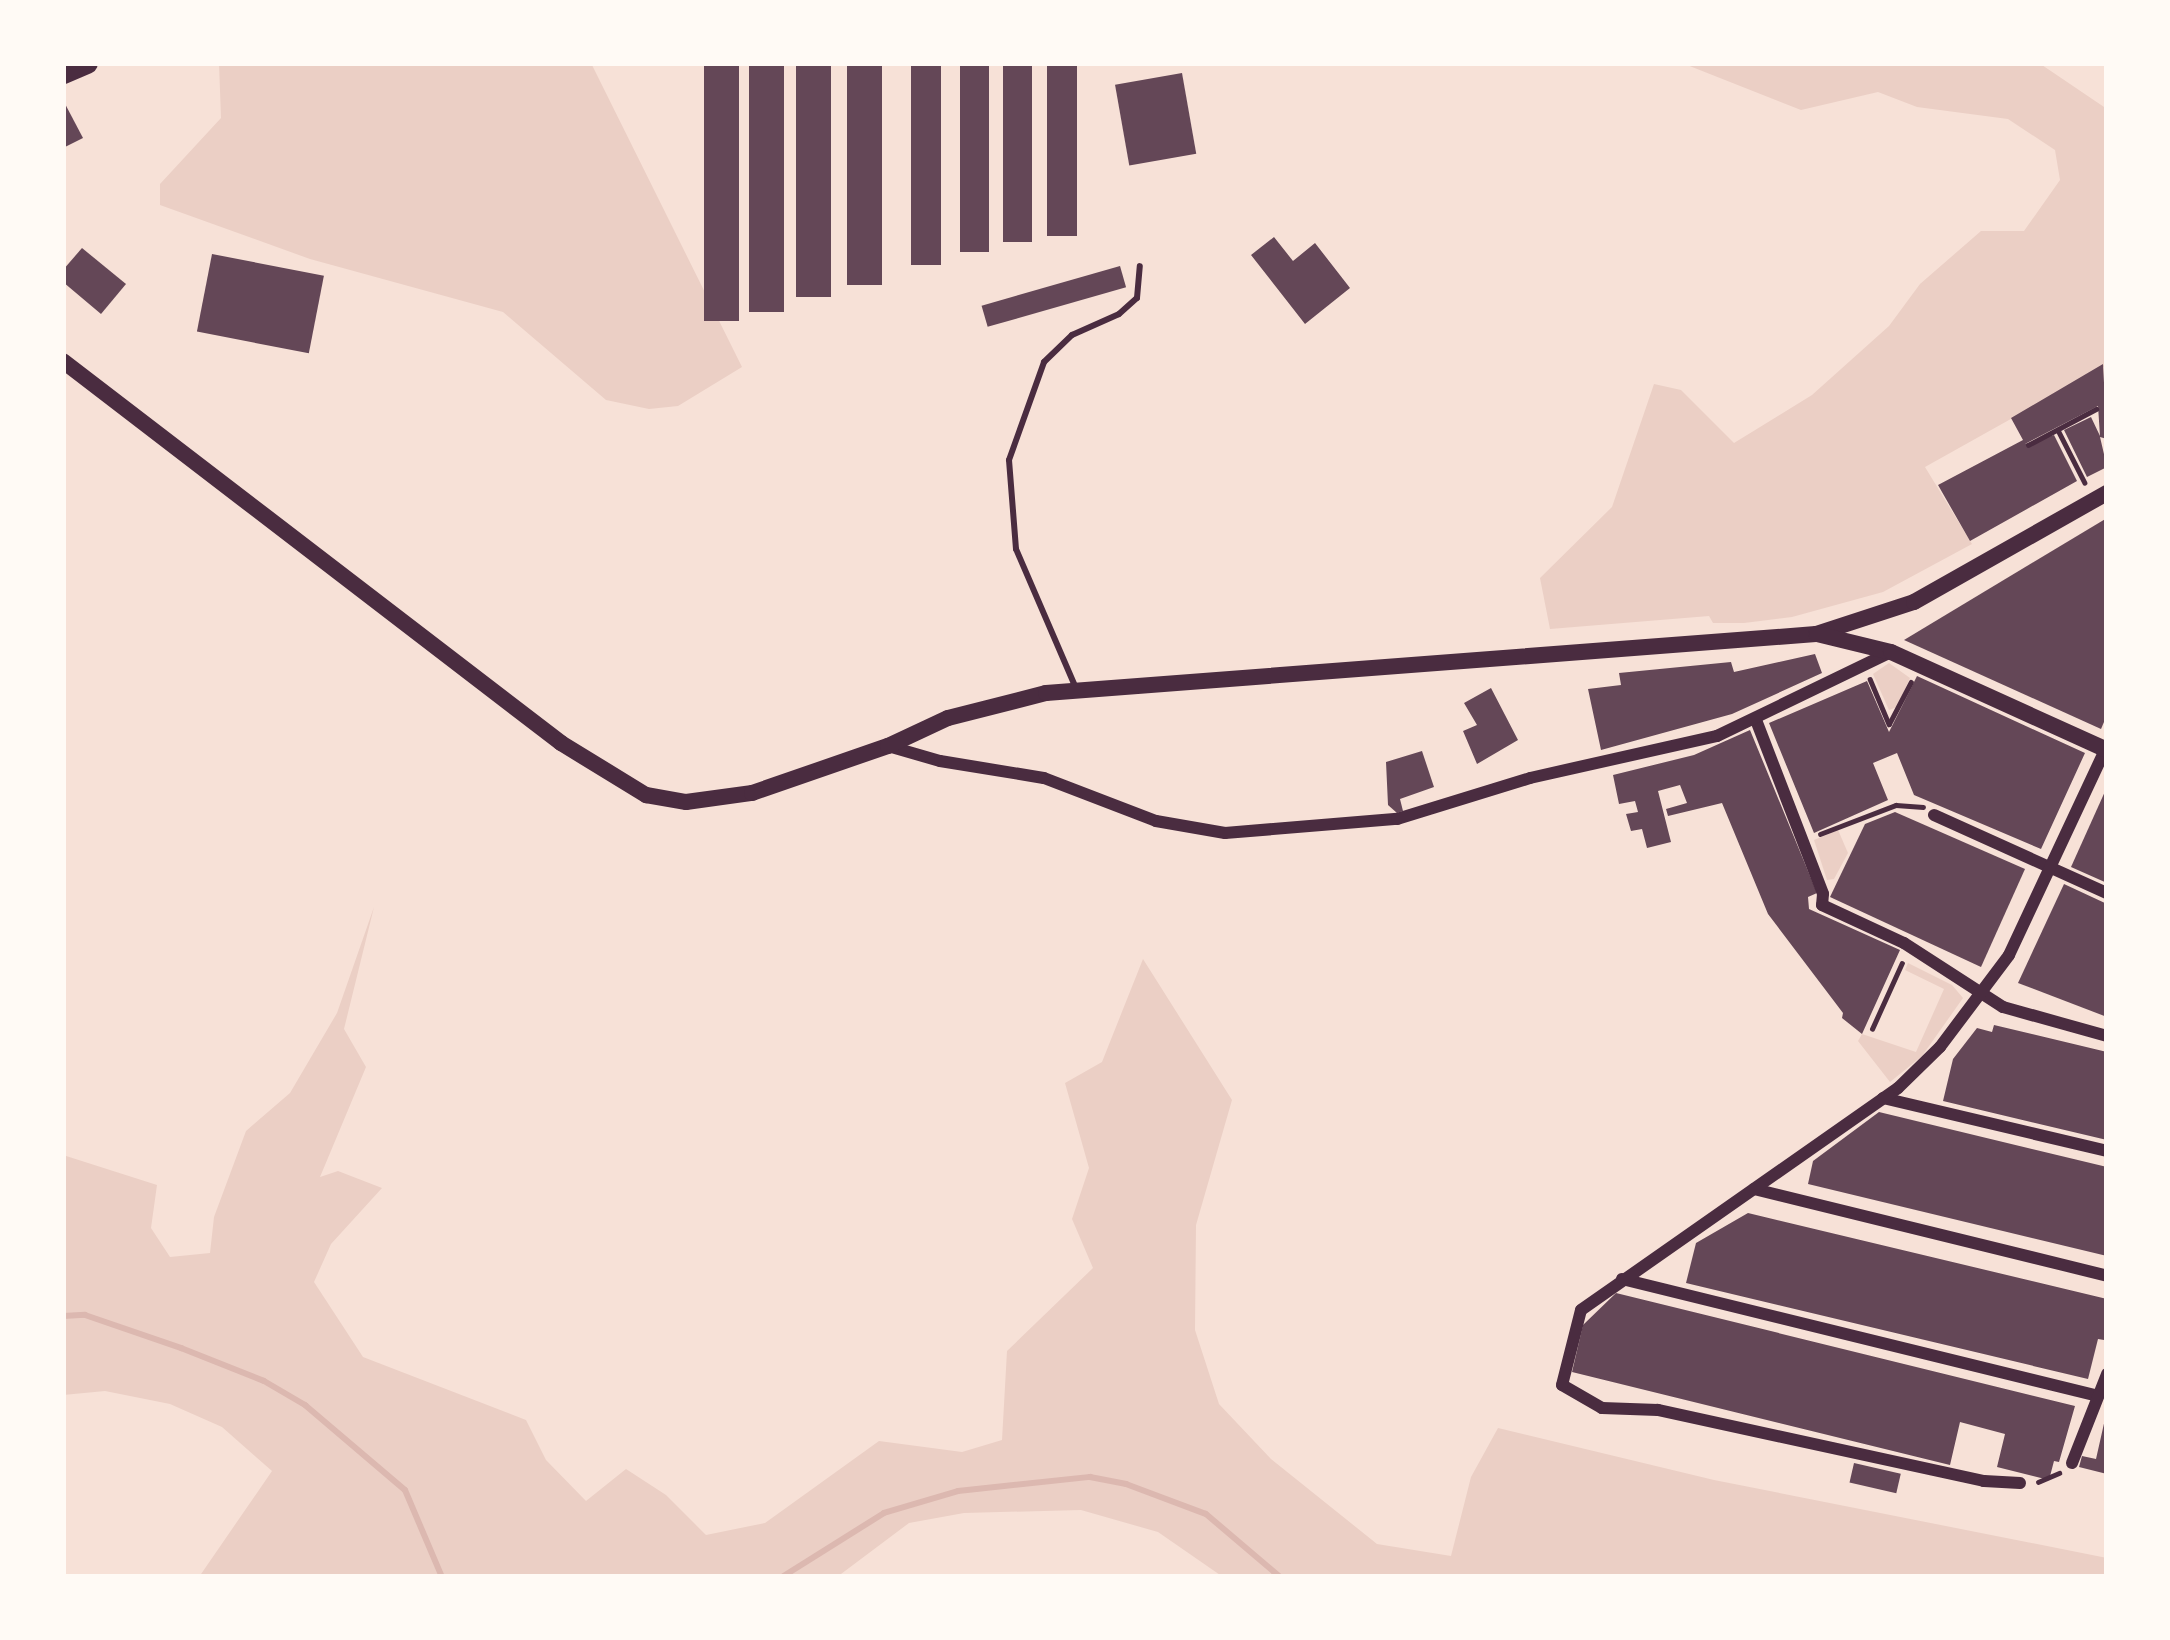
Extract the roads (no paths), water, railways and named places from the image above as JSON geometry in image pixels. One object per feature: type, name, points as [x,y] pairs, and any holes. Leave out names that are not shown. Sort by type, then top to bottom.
[{"type":"highway","points":[[63,73],[87,63]]},
{"type":"street","points":[[63,361],[561,743],[646,795],[686,802],[722,801],[888,746],[964,713],[1076,689],[1816,634],[1914,602],[2100,496]]},
{"type":"street","points":[[1816,634],[1891,652],[2106,749],[2009,956],[1940,1047],[1883,1098],[1581,1310],[1562,1385],[1602,1408],[1658,1410],[1984,1480],[2020,1483]]},
{"type":"street","points":[[888,746],[940,761],[1045,778],[1156,821],[1225,833],[1397,819],[1610,760],[1667,750],[1756,719],[1891,652]]},
{"type":"street","points":[[1756,719],[1804,841],[1822,904],[1910,946],[1982,996],[2032,1019],[2107,1036]]},
{"type":"street","points":[[1934,815],[2107,892]]},
{"type":"street","points":[[1883,1098],[2107,1151]]},
{"type":"street","points":[[1754,1189],[2107,1276]]},
{"type":"street","points":[[1622,1280],[2097,1396]]},
{"type":"street","points":[[2072,1463],[2107,1374]]},
{"type":"lane","points":[[1076,689],[1016,549],[1009,460],[1044,362],[1072,334],[1119,314],[1137,298],[1140,266]]},
{"type":"waterway","points":[[63,1316],[85,1315],[181,1348],[264,1381],[305,1405],[405,1490],[442,1577]]},
{"type":"waterway","points":[[782,1577],[884,1513],[958,1491],[1090,1477],[1126,1484],[1206,1514],[1280,1577]]}]
